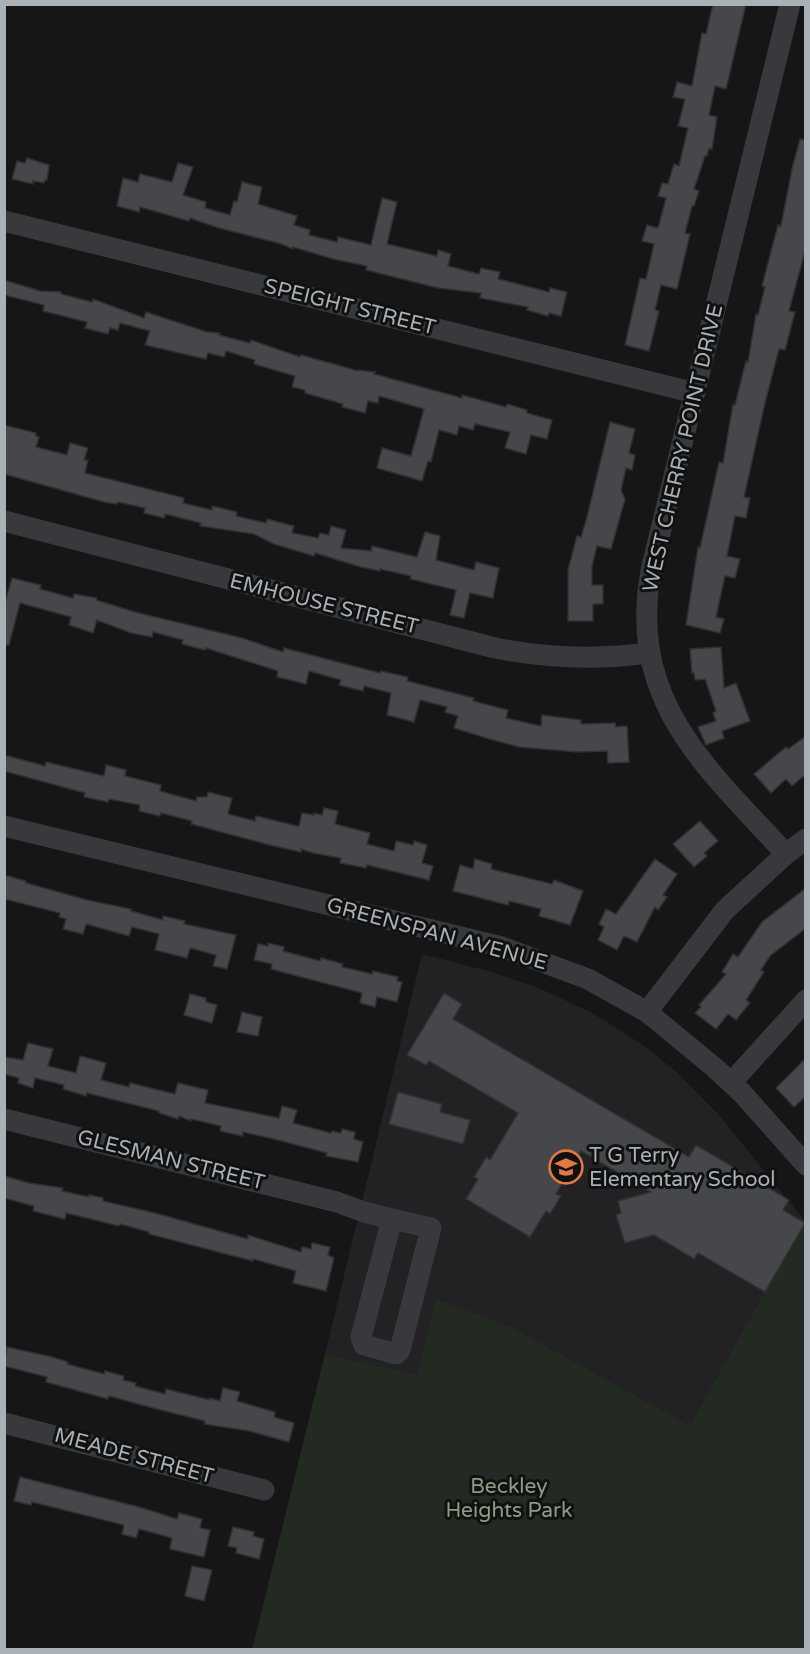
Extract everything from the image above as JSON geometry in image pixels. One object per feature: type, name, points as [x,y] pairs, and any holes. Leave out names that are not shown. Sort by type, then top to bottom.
[{"type":"street","name":"WEST CHERRY POINT DRIVE","points":[[786,854],[699,759],[684,738],[670,713],[648,653],[645,608],[648,585],[790,4]]},
{"type":"street","name":"SPEIGHT STREET","points":[[4,221],[695,393]]},
{"type":"street","name":"EMHOUSE STREET","points":[[4,521],[532,656],[622,657],[648,653]]},
{"type":"street","name":"GREENSPAN AVENUE","points":[[4,826],[502,947],[588,979],[646,1012],[670,1030],[730,1083],[806,1165]]},
{"type":"street","points":[[646,1012],[725,910],[786,854],[806,839]]},
{"type":"street","points":[[730,1083],[806,1000]]},
{"type":"street","name":"GLESMAN STREET","points":[[4,1119],[337,1202],[364,1212],[431,1228],[400,1350],[396,1354],[364,1345],[361,1337],[392,1219]]},
{"type":"street","name":"MEADE STREET","points":[[4,1423],[264,1490]]},
{"type":"shaded area","name":"T G Terry Elementary School","points":[[422,954],[488,971],[539,988],[592,1013],[643,1045],[677,1072],[718,1114],[805,1221],[805,1510],[325,1354]]},
{"type":"green space","name":"Beckley Heights Park","points":[[804,1221],[804,1649],[252,1650],[325,1354],[417,1375],[436,1299],[511,1327],[690,1426]]},
{"type":"building","points":[[713,4],[746,4],[726,89],[715,86],[709,115],[717,117],[712,149],[709,148],[705,156],[694,189],[699,191],[694,206],[692,206],[685,233],[690,234],[677,289],[661,285],[655,310],[659,311],[649,351],[625,345],[640,278],[646,279],[654,244],[642,241],[647,225],[658,228],[666,198],[658,196],[662,183],[668,184],[674,164],[679,166],[688,128],[678,126],[685,99],[673,97],[677,82],[692,86],[702,33],[706,34]]},
{"type":"building","points":[[800,139],[806,140],[806,247],[789,311],[795,312],[785,350],[779,349],[744,497],[750,498],[746,518],[735,516],[727,556],[740,559],[735,578],[725,576],[716,617],[724,619],[720,633],[686,625],[698,547],[700,548],[719,462],[723,463],[733,404],[735,405],[746,361],[748,362],[756,314],[758,315],[765,287],[762,286],[778,225],[781,226]]},
{"type":"building","points":[[27,158],[49,165],[47,180],[44,183],[33,181],[33,184],[12,179],[17,161],[25,163]]},
{"type":"building","points":[[178,163],[193,167],[183,195],[206,202],[205,208],[230,215],[234,201],[237,202],[242,182],[262,187],[258,204],[297,216],[294,225],[310,230],[309,235],[337,242],[338,237],[371,245],[382,198],[397,202],[387,244],[437,256],[438,250],[451,254],[448,266],[479,274],[481,268],[500,272],[498,279],[549,292],[550,288],[567,292],[561,316],[549,313],[548,316],[527,310],[528,307],[480,298],[481,293],[438,288],[366,270],[367,266],[293,247],[293,249],[190,218],[189,221],[140,207],[139,212],[117,206],[123,178],[138,182],[140,174],[172,182]]},
{"type":"building","points":[[4,280],[40,291],[61,292],[61,294],[92,302],[93,299],[144,318],[146,312],[207,332],[220,333],[219,335],[250,343],[251,340],[300,357],[301,355],[355,370],[375,372],[374,374],[462,398],[462,395],[506,407],[507,404],[552,420],[547,439],[531,435],[526,454],[505,448],[510,432],[475,424],[473,430],[459,426],[457,435],[439,430],[431,462],[428,461],[422,481],[377,468],[382,448],[411,456],[424,409],[379,396],[378,403],[368,401],[365,413],[342,407],[343,404],[292,387],[295,376],[254,364],[255,360],[226,351],[224,357],[208,353],[206,359],[145,345],[150,331],[120,323],[118,330],[110,328],[108,334],[85,328],[87,322],[43,311],[44,305],[4,295]]},
{"type":"building","points":[[610,422],[635,429],[629,453],[635,455],[632,470],[626,468],[621,490],[625,499],[611,549],[597,546],[592,566],[592,585],[603,585],[603,604],[593,604],[593,621],[568,621],[568,570],[577,536],[581,537],[587,517]]},
{"type":"building","points":[[4,425],[36,433],[39,437],[36,447],[67,455],[70,443],[88,448],[84,460],[88,460],[85,473],[184,498],[183,503],[212,510],[212,506],[237,512],[236,516],[266,523],[267,519],[294,526],[292,533],[318,538],[320,533],[329,535],[331,526],[346,530],[341,548],[371,551],[372,546],[417,557],[425,532],[440,536],[436,560],[474,570],[476,562],[499,568],[493,598],[470,593],[464,618],[450,615],[456,590],[410,579],[411,576],[361,567],[315,553],[314,556],[274,544],[254,534],[200,526],[201,523],[165,514],[164,518],[144,513],[145,508],[118,502],[117,504],[104,502],[4,474]]},
{"type":"building","points":[[12,578],[41,585],[40,589],[73,598],[74,594],[97,598],[96,600],[135,612],[242,638],[283,652],[284,648],[380,673],[381,671],[408,677],[407,681],[474,698],[473,701],[508,710],[506,718],[541,726],[542,715],[581,720],[581,724],[615,723],[616,727],[627,726],[629,762],[608,763],[607,751],[577,752],[519,747],[493,740],[454,728],[458,716],[445,712],[447,707],[420,700],[414,722],[387,715],[391,693],[364,686],[363,691],[339,685],[341,680],[309,671],[306,684],[277,677],[278,671],[206,648],[205,650],[182,644],[183,640],[153,632],[152,637],[131,633],[97,620],[93,633],[69,625],[71,617],[20,603],[9,645],[4,645],[4,606]]},
{"type":"building","points":[[721,647],[724,688],[736,683],[750,721],[722,731],[724,738],[706,745],[698,727],[716,721],[713,713],[716,711],[705,679],[695,680],[694,673],[692,673],[690,649]]},
{"type":"building","points":[[806,736],[806,774],[792,786],[786,779],[771,793],[754,774],[786,747],[788,749]]},
{"type":"building","points":[[4,755],[45,766],[46,762],[104,776],[106,765],[126,770],[125,776],[161,785],[160,791],[196,801],[197,797],[207,797],[208,792],[232,798],[228,814],[255,821],[256,816],[299,826],[302,813],[322,815],[324,808],[338,811],[335,824],[370,833],[367,844],[394,851],[396,841],[413,845],[414,841],[427,845],[422,863],[433,866],[429,880],[367,865],[366,868],[340,863],[341,858],[301,849],[301,852],[274,846],[191,824],[192,821],[161,813],[160,816],[139,811],[140,805],[84,797],[85,793],[4,771]]},
{"type":"building","points":[[700,821],[718,841],[704,853],[707,856],[694,867],[673,844]]},
{"type":"building","points":[[475,859],[492,864],[491,869],[552,884],[554,880],[583,891],[570,925],[539,916],[541,909],[509,901],[508,905],[453,891],[460,865],[473,869]]},
{"type":"building","points":[[655,859],[677,874],[663,895],[667,897],[658,910],[655,907],[637,942],[624,936],[617,950],[598,940],[604,927],[599,924],[606,909],[616,914]]},
{"type":"building","points":[[4,875],[87,900],[131,909],[131,911],[163,920],[163,916],[185,921],[184,924],[236,935],[227,969],[213,966],[216,955],[190,948],[187,958],[155,950],[159,934],[132,927],[129,936],[86,924],[83,934],[63,929],[66,919],[59,917],[60,913],[4,899]]},
{"type":"building","points":[[806,888],[806,928],[770,956],[761,970],[764,972],[746,1000],[750,1003],[736,1020],[728,1014],[716,1029],[695,1013],[701,1007],[699,1005],[726,974],[722,972],[733,954],[738,957],[762,922]]},
{"type":"building","points":[[268,943],[284,947],[283,951],[320,961],[321,958],[343,964],[342,967],[398,977],[397,981],[402,982],[397,1002],[377,997],[375,1007],[360,1003],[362,993],[271,969],[272,964],[254,960],[258,944],[268,946]]},
{"type":"building","points":[[444,993],[462,1004],[453,1019],[689,1157],[696,1145],[789,1200],[783,1210],[805,1223],[765,1292],[698,1253],[694,1259],[654,1235],[625,1243],[616,1215],[621,1213],[618,1201],[651,1192],[581,1151],[556,1194],[561,1196],[550,1214],[546,1211],[530,1237],[466,1199],[478,1179],[474,1177],[486,1157],[490,1160],[518,1113],[429,1061],[426,1065],[407,1055]]},
{"type":"building","points":[[190,994],[206,998],[206,1002],[217,1005],[212,1023],[184,1015]]},
{"type":"building","points":[[242,1012],[262,1017],[258,1036],[237,1032]]},
{"type":"building","points":[[28,1043],[53,1049],[48,1066],[76,1073],[80,1056],[106,1063],[101,1080],[129,1087],[130,1083],[175,1094],[178,1083],[208,1090],[205,1103],[279,1118],[282,1106],[297,1110],[293,1123],[331,1133],[332,1131],[341,1133],[342,1129],[355,1132],[354,1139],[363,1142],[358,1162],[326,1156],[327,1153],[243,1132],[243,1136],[220,1131],[221,1126],[191,1119],[191,1121],[179,1116],[178,1119],[159,1113],[159,1111],[87,1093],[86,1096],[63,1089],[64,1085],[35,1078],[33,1088],[18,1083],[19,1078],[4,1074],[4,1057],[23,1060]]},
{"type":"building","points":[[806,1058],[806,1096],[794,1107],[776,1088]]},
{"type":"building","points":[[398,1092],[442,1104],[440,1112],[470,1120],[463,1144],[389,1124]]},
{"type":"building","points":[[4,1176],[29,1183],[63,1188],[62,1191],[89,1197],[89,1195],[103,1198],[103,1201],[248,1239],[248,1235],[301,1252],[302,1247],[311,1249],[312,1243],[330,1247],[328,1255],[334,1258],[326,1291],[293,1283],[296,1271],[253,1259],[253,1261],[149,1234],[149,1232],[120,1224],[119,1226],[66,1213],[65,1219],[33,1211],[34,1206],[4,1198]]},
{"type":"building","points":[[7,1347],[52,1357],[68,1362],[67,1364],[104,1374],[105,1371],[124,1376],[123,1380],[136,1383],[135,1386],[165,1394],[166,1389],[220,1401],[223,1388],[240,1392],[237,1401],[275,1412],[274,1417],[294,1423],[289,1442],[249,1431],[204,1424],[205,1421],[46,1382],[47,1377],[4,1366]]},
{"type":"building","points":[[20,1477],[177,1519],[179,1513],[202,1519],[200,1528],[210,1530],[204,1557],[170,1549],[172,1538],[139,1529],[136,1538],[122,1534],[124,1525],[32,1502],[31,1505],[14,1501]]},
{"type":"building","points":[[233,1527],[254,1532],[253,1536],[264,1539],[259,1559],[236,1553],[237,1548],[228,1546]]},
{"type":"building","points":[[192,1566],[212,1570],[204,1601],[185,1596]]},
{"type":"place","name":"T G Terry Elementary School","points":[[566,1167]]}]
